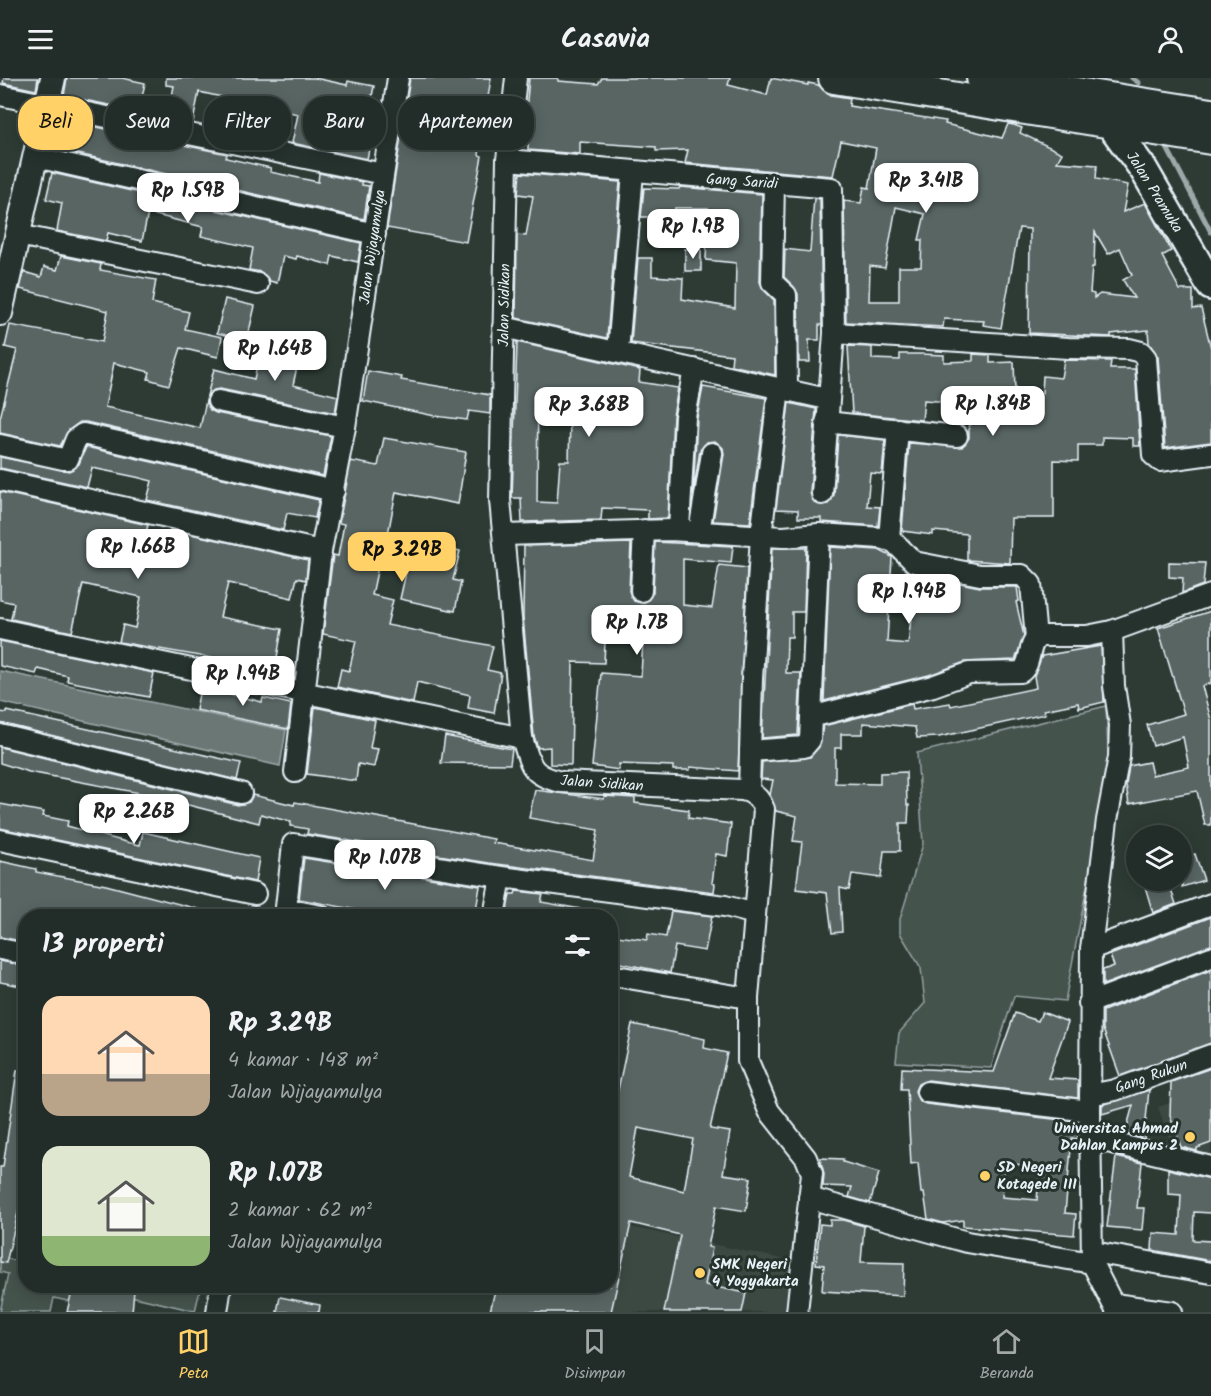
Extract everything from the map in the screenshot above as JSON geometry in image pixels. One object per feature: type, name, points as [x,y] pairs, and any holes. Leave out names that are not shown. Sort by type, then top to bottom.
[{"type":"main road","points":[[839,78],[1105,109],[1211,114]]},
{"type":"main road","points":[[982,78],[1211,139]]},
{"type":"main road","name":"Jalan Pramuka","points":[[1105,109],[1144,170],[1211,286]]},
{"type":"street","points":[[50,96],[54,78]]},
{"type":"street","name":"Jalan Wijayamulya","points":[[295,772],[321,551],[345,427],[398,78]]},
{"type":"street","name":"Jalan Sidikan","points":[[516,78],[507,160],[501,500],[522,738],[532,768],[546,778],[561,782],[749,791]]},
{"type":"street","points":[[0,95],[18,99]]},
{"type":"street","points":[[93,115],[383,174]]},
{"type":"street","points":[[0,313],[11,240],[38,150]]},
{"type":"street","points":[[36,157],[375,234]]},
{"type":"street","name":"Gang Saridi","points":[[507,160],[832,188],[834,333]]},
{"type":"street","points":[[618,352],[633,172]]},
{"type":"street","points":[[774,183],[772,282],[786,295],[783,389],[761,536],[750,751],[749,791],[758,798],[764,809],[748,998],[748,1061],[769,1111],[810,1165],[813,1183],[809,1198],[796,1312]]},
{"type":"street","points":[[11,240],[258,284]]},
{"type":"street","points":[[503,327],[827,399]]},
{"type":"street","points":[[822,495],[827,399],[834,333],[1129,349],[1141,352],[1146,358],[1153,455],[1160,461],[1211,454]]},
{"type":"street","points":[[679,530],[685,417],[694,369]]},
{"type":"street","points":[[218,401],[345,427]]},
{"type":"street","points":[[826,422],[957,436]]},
{"type":"street","points":[[889,539],[898,429]]},
{"type":"street","points":[[0,445],[68,459],[76,439],[83,434],[334,492]]},
{"type":"street","points":[[699,532],[712,453]]},
{"type":"street","points":[[0,480],[321,551]]},
{"type":"street","points":[[641,591],[644,530]]},
{"type":"street","points":[[504,535],[679,530],[783,537],[819,534],[889,539],[914,562],[980,575],[1018,575],[1031,584],[1036,638]]},
{"type":"street","points":[[750,751],[804,747],[810,740],[819,534]]},
{"type":"street","points":[[811,717],[933,686],[969,673],[1021,672],[1026,667],[1032,643],[1036,638],[1044,635],[1087,636],[1112,631],[1211,595]]},
{"type":"street","points":[[0,629],[522,738]]},
{"type":"street","points":[[1112,631],[1114,686],[1120,725],[1119,757],[1107,820],[1091,949],[1089,1003],[1093,1257],[1115,1308],[1172,1312]]},
{"type":"street","points":[[0,735],[241,793]]},
{"type":"street","points":[[0,840],[255,894]]},
{"type":"street","points":[[285,909],[292,843],[501,877],[683,900],[755,914]]},
{"type":"street","points":[[495,909],[501,877]]},
{"type":"street","points":[[1091,949],[1211,904]]},
{"type":"street","points":[[0,949],[18,952]]},
{"type":"street","points":[[1089,1003],[1211,957]]},
{"type":"street","points":[[618,976],[748,998]]},
{"type":"street","name":"Gang Rukun","points":[[927,1092],[1090,1103],[1115,1090],[1211,1055]]},
{"type":"street","points":[[1091,1138],[1211,1167]]},
{"type":"street","points":[[809,1198],[967,1242],[1211,1273]]},
{"type":"street","points":[[217,1312],[220,1293]]},
{"type":"shaded area","points":[[0,671],[286,730],[280,766],[0,702]]},
{"type":"shaded area","points":[[1106,706],[1109,771],[1065,1001],[1014,996],[991,1068],[896,1062],[899,1033],[925,1003],[921,968],[900,933],[900,919],[923,844],[917,753]]},
{"type":"shaded area","name":"Universitas Ahmad Dahlan Kampus 2","points":[[1211,1089],[1211,1168],[1182,1177],[1158,1107]]},
{"type":"shaded area","name":"SMK Negeri 4 Yogyakarta","points":[[618,1224],[792,1261],[784,1312],[488,1312],[493,1293],[618,1293]]},
{"type":"shaded area","points":[[0,1257],[18,1261],[18,1293],[113,1293],[108,1310],[54,1298],[51,1312],[0,1312],[8,1274],[0,1272]]},
{"type":"shaded area","points":[[117,1293],[199,1293],[195,1311]]},
{"type":"building","points":[[4,78],[38,78],[36,90],[3,83]]},
{"type":"building","points":[[67,78],[122,78],[145,83],[142,96],[105,96],[105,104],[93,102],[93,96],[64,96]]},
{"type":"building","points":[[166,78],[315,78],[347,85],[348,81],[374,86],[372,96],[303,96],[303,145],[292,143],[298,114],[291,112],[291,96],[217,96],[199,92],[193,122],[192,96],[172,96],[174,86],[166,85]]},
{"type":"building","points":[[410,78],[491,78],[488,96],[407,96]]},
{"type":"building","points":[[529,78],[558,78],[558,81],[598,84],[602,78],[730,78],[728,85],[767,95],[771,78],[818,85],[831,95],[850,98],[849,106],[946,121],[945,124],[1002,138],[1008,124],[1022,128],[1020,133],[1062,153],[1057,162],[1097,165],[1096,179],[1128,185],[1123,212],[1145,203],[1171,251],[1162,256],[1180,290],[1193,290],[1193,309],[1201,308],[1211,348],[1211,442],[1165,448],[1158,357],[1149,343],[1148,330],[1111,334],[1111,337],[1029,333],[1030,229],[1019,228],[1001,328],[983,325],[984,321],[944,319],[943,327],[846,322],[844,201],[861,203],[864,187],[869,188],[876,148],[841,141],[833,176],[685,163],[688,150],[656,151],[656,147],[580,142],[580,154],[528,150],[534,150],[534,96],[527,96]],"holes":[[[896,207],[925,214],[919,240],[922,240],[921,267],[899,267],[899,301],[869,301],[870,266],[885,268]],[[1095,232],[1108,254],[1120,248],[1132,275],[1123,280],[1134,298],[1100,294],[1094,298],[1094,294],[1090,293],[1092,267],[1094,267]]]},
{"type":"building","points":[[93,126],[105,129],[105,150],[192,150],[192,147],[227,154],[226,158],[271,168],[270,172],[318,182],[319,173],[362,182],[362,185],[369,186],[364,219],[61,150],[93,150]]},
{"type":"building","points":[[325,150],[369,150],[367,159]]},
{"type":"building","points":[[399,150],[480,150],[479,155],[482,156],[466,242],[387,228]]},
{"type":"building","points":[[52,173],[361,243],[358,262],[332,256],[330,265],[297,256],[296,259],[283,256],[277,283],[270,281],[261,272],[249,270],[253,248],[201,236],[203,227],[148,213],[142,241],[108,233],[106,241],[57,231],[62,203],[46,199]]},
{"type":"building","points":[[520,173],[620,182],[607,338],[516,318],[517,235],[526,236],[533,196],[518,194]]},
{"type":"building","points":[[680,187],[762,194],[760,282],[774,300],[775,375],[731,365],[732,355],[631,343],[638,258],[652,258],[652,276],[683,278],[682,299],[735,308],[736,263],[706,260],[708,208],[675,208],[673,241],[656,240],[657,217],[641,217],[644,188],[679,189]]},
{"type":"building","points":[[814,198],[820,199],[822,325],[819,325],[819,340],[809,340],[810,362],[799,362],[798,294],[784,277],[785,249],[810,252]]},
{"type":"building","points":[[685,249],[701,249],[701,271],[685,271]]},
{"type":"building","points":[[61,256],[101,264],[100,270],[156,280],[152,303],[189,312],[185,329],[222,337],[218,357],[181,348],[169,385],[148,379],[150,372],[114,363],[105,407],[200,428],[206,401],[210,410],[216,413],[331,436],[323,476],[86,422],[80,422],[69,430],[60,446],[0,433],[0,418],[17,350],[5,347],[10,325],[102,342],[108,311],[20,289],[24,272],[41,277],[44,267],[57,270]]},
{"type":"building","points":[[225,299],[255,306],[247,340],[217,333]]},
{"type":"building","points":[[517,342],[640,370],[639,382],[678,388],[673,416],[668,518],[648,519],[648,510],[602,508],[601,520],[522,522],[521,498],[512,498]],"holes":[[[538,392],[567,395],[564,417],[570,418],[569,461],[560,461],[557,503],[537,502]]]},
{"type":"building","points":[[262,344],[300,353],[293,385],[338,396],[335,413],[220,389],[214,390],[207,396],[214,369],[254,379]]},
{"type":"building","points":[[848,346],[872,347],[872,359],[900,360],[900,354],[944,355],[944,362],[973,361],[973,354],[990,355],[990,363],[1014,362],[1015,391],[1042,393],[1043,376],[1061,378],[1064,360],[1111,361],[1110,369],[1135,369],[1140,446],[1133,446],[1133,438],[1102,437],[1102,445],[1078,445],[1078,461],[1054,460],[1054,518],[1011,518],[1010,563],[967,560],[967,534],[933,531],[933,535],[902,531],[909,443],[962,447],[969,438],[969,411],[963,410],[964,403],[924,400],[922,420],[852,413]]},
{"type":"building","points":[[368,371],[402,377],[401,380],[490,395],[490,414],[469,411],[467,420],[435,416],[363,401]]},
{"type":"building","points":[[703,387],[766,398],[750,523],[713,521],[724,454],[723,448],[715,441],[707,442],[700,450],[693,495],[697,418]]},
{"type":"building","points":[[789,403],[816,409],[810,493],[816,504],[828,504],[834,495],[838,435],[885,440],[882,474],[870,473],[867,506],[880,507],[878,526],[821,522],[821,518],[798,518],[798,510],[776,509]]},
{"type":"building","points":[[384,438],[466,452],[458,504],[396,492],[388,534],[460,551],[453,580],[461,582],[455,611],[400,599],[407,568],[379,562],[372,595],[393,600],[387,625],[493,646],[487,670],[501,673],[494,713],[468,708],[470,695],[417,682],[413,703],[337,687],[341,669],[349,671],[356,641],[323,634],[333,555],[338,556],[344,524],[339,523],[351,461],[378,466]]},
{"type":"building","points":[[86,447],[319,500],[315,518],[287,513],[283,530],[147,500],[152,481],[136,477],[92,468],[87,487],[0,468],[0,457],[69,471],[79,464]]},
{"type":"building","points":[[0,492],[148,525],[143,546],[181,554],[186,533],[308,560],[306,580],[297,578],[292,598],[228,583],[220,617],[282,629],[275,669],[119,642],[123,625],[135,628],[141,597],[83,584],[72,632],[11,619],[14,603],[0,600]]},
{"type":"building","points":[[655,542],[733,546],[731,563],[683,559],[683,605],[712,608],[719,565],[747,568],[738,771],[690,767],[690,770],[673,770],[673,766],[619,764],[619,770],[592,766],[601,673],[641,676],[644,620],[606,620],[604,663],[573,662],[571,765],[550,764],[550,747],[538,748],[534,736],[523,617],[524,546],[631,543],[629,591],[634,601],[641,603],[647,601],[653,592]]},
{"type":"building","points":[[830,547],[879,550],[892,557],[887,642],[908,644],[916,575],[940,579],[940,582],[950,581],[980,587],[1017,587],[1019,601],[1016,602],[1024,636],[1015,660],[965,662],[929,675],[824,701]]},
{"type":"building","points":[[772,548],[806,548],[804,612],[792,612],[792,637],[787,637],[786,673],[801,673],[798,735],[762,738]]},
{"type":"building","points":[[1169,562],[1205,563],[1203,585],[1182,593],[1183,578],[1169,577]]},
{"type":"building","points":[[1211,611],[1211,683],[1202,686],[1211,720],[1211,825],[1205,825],[1197,791],[1129,804],[1126,785],[1129,766],[1149,762],[1152,775],[1189,767],[1183,737],[1153,746],[1147,725],[1184,714],[1158,628]]},
{"type":"building","points":[[0,641],[154,673],[149,697],[67,681],[68,676],[38,669],[36,674],[0,666]]},
{"type":"building","points":[[1101,646],[1104,702],[1079,708],[1078,703],[1044,710],[1045,714],[939,737],[917,738],[915,727],[863,723],[863,734],[841,734],[841,748],[835,748],[835,783],[880,784],[880,773],[906,772],[907,805],[909,805],[908,823],[900,823],[900,851],[884,851],[881,878],[852,874],[849,890],[840,888],[842,932],[832,933],[827,893],[796,889],[802,842],[793,841],[797,816],[776,811],[770,795],[773,780],[761,779],[762,762],[810,757],[819,747],[823,726],[912,704],[913,709],[950,703],[951,706],[1036,688],[1034,676],[1042,656]]},
{"type":"building","points":[[201,683],[231,689],[230,694],[262,702],[263,698],[291,704],[288,729],[196,710]]},
{"type":"building","points":[[315,707],[375,720],[370,748],[378,749],[374,767],[358,764],[356,781],[307,774]]},
{"type":"building","points":[[7,711],[241,763],[237,780],[0,723],[0,712],[7,713]]},
{"type":"building","points":[[445,736],[512,749],[510,764],[441,763]]},
{"type":"building","points":[[0,747],[238,805],[249,802],[253,795],[294,805],[295,802],[494,839],[493,843],[593,860],[598,830],[529,818],[535,790],[604,799],[604,796],[635,798],[635,803],[689,810],[688,818],[731,824],[727,856],[716,854],[712,883],[715,884],[714,892],[489,863],[307,834],[308,829],[290,826],[291,822],[261,814],[259,823],[145,794],[29,772],[0,763]]},
{"type":"building","points":[[0,804],[44,812],[43,816],[68,821],[67,826],[140,845],[143,832],[259,858],[255,882],[0,828]]},
{"type":"building","points":[[1195,854],[1204,880],[1192,884],[1192,855]]},
{"type":"building","points":[[304,858],[480,886],[476,909],[352,909],[299,899]]},
{"type":"building","points":[[0,861],[36,869],[36,872],[106,885],[198,909],[18,909],[18,940],[0,937]]},
{"type":"building","points":[[516,891],[543,894],[541,902],[580,909],[507,909],[510,894],[515,894]]},
{"type":"building","points":[[1146,891],[1172,891],[1176,904],[1153,913]]},
{"type":"building","points":[[671,911],[712,916],[705,951],[675,946],[670,973],[618,963],[618,936],[647,940],[648,934],[666,937]]},
{"type":"building","points":[[1211,917],[1211,945],[1103,985],[1103,970],[1114,966],[1110,955]]},
{"type":"building","points":[[0,961],[18,964],[18,985],[0,982]]},
{"type":"building","points":[[1211,970],[1211,1043],[1120,1076],[1103,1029],[1103,1011]]},
{"type":"building","points":[[1042,1012],[1068,1022],[1048,1078],[1078,1080],[1078,1098],[928,1080],[918,1084],[915,1091],[919,1101],[926,1104],[1078,1122],[1078,1139],[1072,1138],[1065,1213],[1076,1214],[1074,1235],[963,1226],[963,1220],[943,1223],[928,1219],[924,1193],[921,1193],[918,1163],[911,1164],[907,1089],[901,1089],[902,1068],[994,1072],[1015,1013],[1038,1021]],"holes":[[[1005,1163],[1040,1167],[1037,1200],[1002,1197]]]},
{"type":"building","points":[[632,1024],[705,1039],[704,1048],[727,1053],[710,1129],[730,1132],[723,1174],[751,1178],[746,1211],[716,1206],[708,1247],[712,1248],[705,1285],[746,1293],[742,1312],[664,1312],[680,1235],[631,1223],[618,1281],[618,1090]],"holes":[[[638,1128],[693,1139],[684,1191],[629,1177]]]},
{"type":"building","name":"Universitas Ahmad Dahlan Kampus 2","points":[[1211,1068],[1211,1143],[1197,1148],[1197,1151],[1181,1147],[1170,1116],[1171,1082]]},
{"type":"building","points":[[18,1070],[18,1213],[6,1263],[0,1262],[0,1167],[3,1167]]},
{"type":"building","points":[[1149,1090],[1144,1139],[1125,1134],[1133,1105],[1102,1114],[1102,1105]]},
{"type":"building","points":[[1116,1157],[1142,1163],[1137,1208],[1144,1208],[1142,1230],[1107,1227]]},
{"type":"building","points":[[820,1158],[843,1159],[843,1162],[879,1173],[870,1203],[849,1197],[852,1187],[823,1186],[824,1174]]},
{"type":"building","points":[[1168,1169],[1211,1179],[1211,1213],[1194,1212],[1193,1240],[1211,1241],[1211,1261],[1152,1250],[1153,1233],[1179,1235],[1181,1195],[1168,1194]]},
{"type":"building","points":[[830,1220],[843,1220],[864,1226],[861,1262],[904,1263],[903,1296],[822,1291],[824,1265],[816,1264],[820,1224],[830,1225]]},
{"type":"building","points":[[71,1293],[134,1293],[132,1312],[67,1312]]},
{"type":"building","points":[[494,1293],[615,1293],[611,1312],[490,1312]]},
{"type":"building","points":[[280,1297],[320,1305],[319,1312],[277,1312]]},
{"type":"waterway","points":[[1132,78],[1139,83]]},
{"type":"waterway","points":[[1164,142],[1211,232]]},
{"type":"place","name":"Universitas Ahmad Dahlan Kampus 2","points":[[1190,1137]]},
{"type":"place","name":"SD Negeri Kotagede III","points":[[985,1176]]},
{"type":"place","name":"SMK Negeri 4 Yogyakarta","points":[[700,1273]]}]
